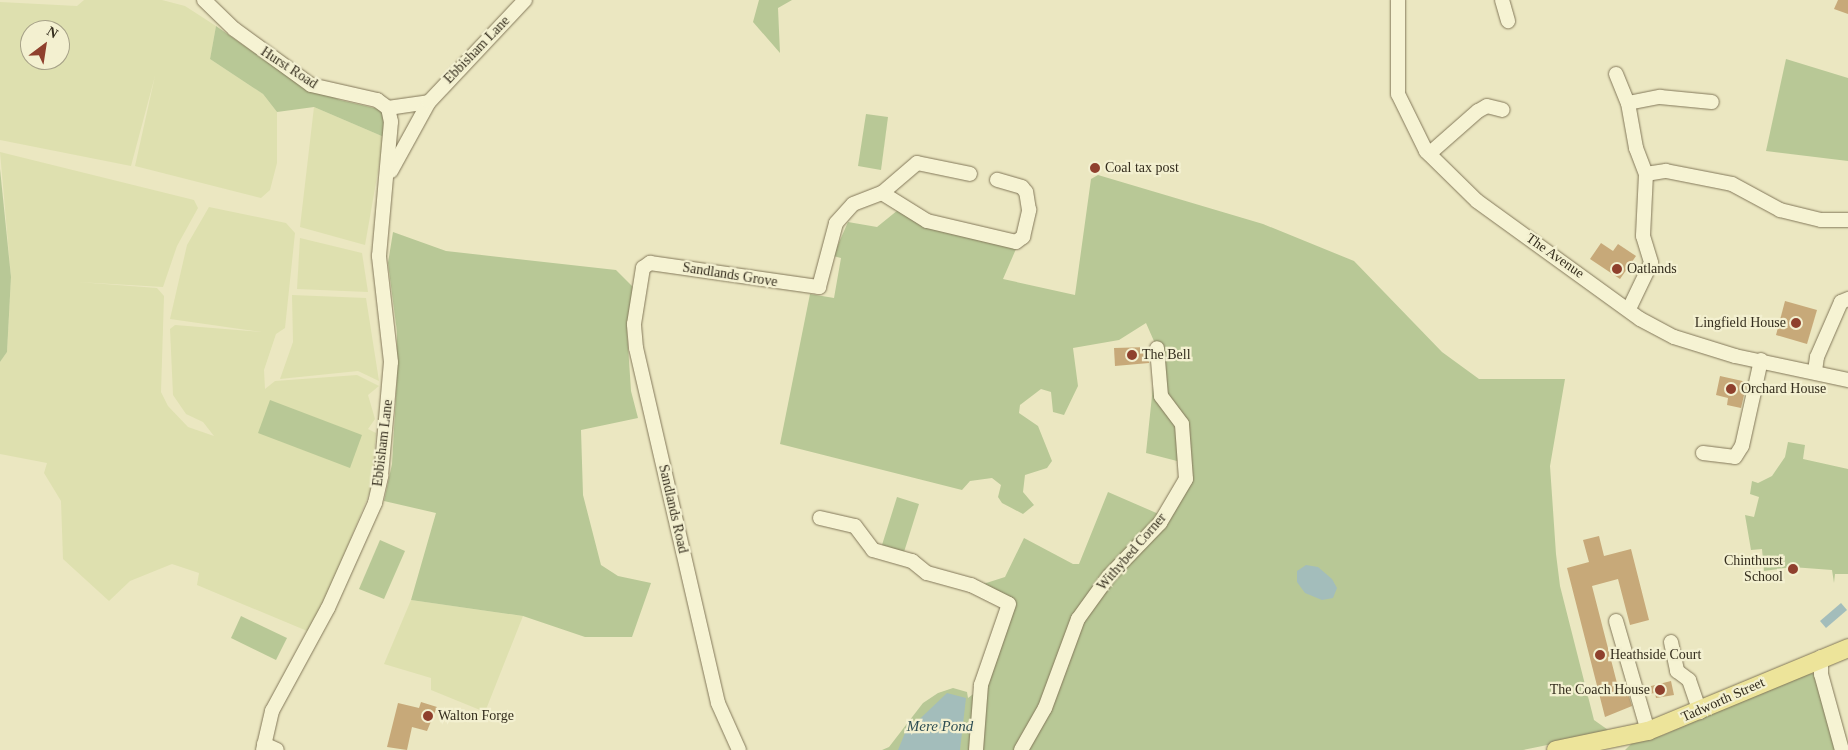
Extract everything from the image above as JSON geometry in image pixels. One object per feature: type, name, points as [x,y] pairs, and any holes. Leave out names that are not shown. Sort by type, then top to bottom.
[{"type":"main road","name":"Tadworth Street","points":[[1556,750],[1598,747],[1700,712],[1821,657],[1848,648]]},
{"type":"street","name":"Hurst Road","points":[[204,0],[242,35],[311,85],[377,100],[388,108]]},
{"type":"street","name":"Ebbisham Lane","points":[[387,178],[416,121],[429,102],[525,0]]},
{"type":"street","name":"The Avenue","points":[[1398,0],[1398,94],[1430,154],[1477,201],[1629,309],[1674,336],[1735,356],[1815,371],[1848,380]]},
{"type":"street","points":[[1502,0],[1508,21]]},
{"type":"street","points":[[1616,74],[1628,103],[1636,148],[1646,174],[1643,236],[1651,263],[1629,309]]},
{"type":"street","points":[[1628,103],[1660,97],[1712,102]]},
{"type":"street","points":[[388,108],[429,102]]},
{"type":"street","points":[[1430,154],[1478,111],[1487,106],[1503,110]]},
{"type":"street","name":"Ebbisham Lane","points":[[268,748],[272,711],[328,608],[374,503],[381,476],[391,362],[379,256],[391,122],[388,108]]},
{"type":"street","points":[[391,122],[416,121]]},
{"type":"street","points":[[970,174],[917,163],[882,193],[927,221],[1016,242],[1023,236],[1029,210],[1026,192],[1022,187],[997,180]]},
{"type":"street","points":[[1646,174],[1666,171],[1732,184],[1780,210],[1822,220],[1848,220]]},
{"type":"street","name":"Sandlands Grove","points":[[645,264],[816,288],[822,284],[836,223],[853,204],[882,193]]},
{"type":"street","name":"Sandlands Road","points":[[645,264],[634,324],[636,348],[718,703],[739,750]]},
{"type":"street","points":[[1815,371],[1817,357],[1841,302],[1848,299]]},
{"type":"street","name":"Withybed Corner","points":[[1021,750],[1045,708],[1078,619],[1109,576],[1160,523],[1186,479],[1182,424],[1161,396],[1157,348]]},
{"type":"street","points":[[1703,453],[1735,457],[1742,446],[1761,360]]},
{"type":"street","points":[[820,518],[855,526],[873,550],[912,561],[927,573],[971,585],[1009,604],[981,685],[976,750]]},
{"type":"street","points":[[1616,620],[1648,730]]},
{"type":"street","points":[[1671,642],[1677,671],[1689,680],[1700,712]]},
{"type":"street","points":[[1821,657],[1822,674],[1842,750]]},
{"type":"green space","points":[[84,0],[162,0],[185,6],[216,26],[210,59],[263,94],[277,112],[277,163],[270,190],[261,198],[135,166],[155,76],[131,166],[0,140],[0,2],[77,6]]},
{"type":"green space","points":[[759,0],[792,0],[778,8],[780,53],[753,22]]},
{"type":"green space","points":[[216,26],[296,82],[340,100],[383,110],[384,137],[314,107],[277,112],[263,94],[210,59]]},
{"type":"green space","points":[[1786,59],[1848,78],[1848,161],[1766,151]]},
{"type":"green space","points":[[314,107],[384,137],[365,245],[300,227]]},
{"type":"green space","points":[[866,114],[888,117],[881,170],[858,166]]},
{"type":"green space","points":[[0,152],[194,200],[198,208],[177,246],[163,287],[78,282],[157,288],[164,296],[161,392],[168,406],[188,427],[214,436],[203,422],[186,414],[173,395],[170,329],[175,325],[262,332],[170,319],[187,245],[209,207],[286,223],[295,233],[285,328],[276,334],[264,370],[265,389],[275,381],[357,375],[379,386],[368,395],[375,419],[368,429],[376,433],[371,489],[312,633],[197,585],[199,573],[172,564],[130,581],[109,601],[63,559],[61,501],[44,473],[47,463],[0,454],[0,362],[7,352],[11,277]]},
{"type":"green space","points":[[0,169],[11,277],[7,352],[0,362]]},
{"type":"green space","points":[[1098,175],[1263,224],[1354,261],[1442,352],[1479,379],[1565,379],[1550,466],[1560,586],[1594,720],[1611,732],[1523,750],[882,750],[889,747],[923,703],[938,693],[953,688],[967,692],[968,698],[984,686],[1012,615],[980,585],[1005,577],[1024,538],[1073,564],[1079,564],[1108,492],[1161,515],[1186,479],[1177,461],[1146,453],[1157,348],[1146,323],[1119,340],[1073,348],[1078,386],[1064,415],[1053,412],[1051,392],[1041,389],[1020,405],[1019,413],[1038,426],[1052,461],[1047,468],[1025,475],[1023,492],[1034,505],[1023,514],[1002,503],[998,497],[1001,485],[992,478],[970,481],[962,490],[780,444],[810,294],[834,298],[841,258],[833,256],[848,222],[877,227],[898,210],[944,232],[1016,249],[1003,279],[1075,295],[1091,179]]},
{"type":"green space","points":[[393,232],[446,251],[616,270],[635,289],[627,330],[631,391],[638,418],[581,430],[583,495],[601,565],[618,576],[651,583],[632,637],[585,637],[523,616],[411,600],[436,513],[384,501],[392,464],[397,378],[397,332],[388,263]]},
{"type":"green space","points":[[300,238],[362,253],[368,292],[297,289]]},
{"type":"green space","points":[[292,295],[366,298],[379,381],[358,371],[280,379],[293,342]]},
{"type":"green space","points":[[270,400],[362,435],[350,468],[258,433]]},
{"type":"green space","points":[[1788,442],[1805,445],[1803,459],[1848,469],[1848,574],[1835,574],[1834,583],[1832,570],[1792,567],[1764,571],[1762,549],[1751,550],[1745,515],[1754,517],[1759,497],[1750,494],[1752,481],[1758,483],[1772,476],[1785,457]]},
{"type":"green space","points":[[897,497],[919,504],[904,552],[882,545]]},
{"type":"green space","points":[[380,540],[405,551],[384,599],[359,589]]},
{"type":"green space","points":[[411,600],[523,616],[485,712],[431,690],[431,678],[384,664]]},
{"type":"green space","points":[[241,616],[287,638],[276,660],[231,638]]},
{"type":"green space","points":[[1802,673],[1821,674],[1842,750],[1625,750],[1632,743],[1663,735]]},
{"type":"water","points":[[1306,565],[1318,567],[1332,579],[1337,588],[1333,598],[1322,600],[1305,593],[1297,582],[1297,571]]},
{"type":"water","points":[[1841,603],[1847,610],[1826,628],[1820,621]]},
{"type":"water","name":"Mere Pond","points":[[947,693],[966,698],[960,750],[898,750],[905,733]]},
{"type":"building","points":[[1838,0],[1848,0],[1848,14],[1834,9]]},
{"type":"building","name":"Oatlands","points":[[1601,243],[1613,251],[1618,244],[1636,256],[1620,279],[1590,259]]},
{"type":"building","name":"Lingfield House","points":[[1785,301],[1817,310],[1807,344],[1776,335]]},
{"type":"building","name":"The Bell","points":[[1149,347],[1149,363],[1115,366],[1114,348]]},
{"type":"building","name":"Orchard House","points":[[1720,376],[1747,382],[1741,408],[1727,405],[1728,398],[1716,395]]},
{"type":"building","name":"Heathside Court","points":[[1599,536],[1604,556],[1631,549],[1649,620],[1630,625],[1618,579],[1592,586],[1618,687],[1626,686],[1632,706],[1605,717],[1567,568],[1589,562],[1583,540]]},
{"type":"building","name":"The Coach House","points":[[1671,681],[1674,695],[1656,698],[1655,693],[1648,694],[1647,687]]},
{"type":"building","name":"Walton Forge","points":[[421,702],[437,707],[427,731],[412,727],[407,750],[387,747],[398,703],[419,708]]},
{"type":"place","name":"Coal tax post","points":[[1095,168]]},
{"type":"place","name":"Oatlands","points":[[1617,269]]},
{"type":"place","name":"Lingfield House","points":[[1796,323]]},
{"type":"place","name":"The Bell","points":[[1132,355]]},
{"type":"place","name":"Orchard House","points":[[1731,389]]},
{"type":"place","name":"Chinthurst School","points":[[1793,569]]},
{"type":"place","name":"Heathside Court","points":[[1600,655]]},
{"type":"place","name":"The Coach House","points":[[1660,690]]},
{"type":"place","name":"Walton Forge","points":[[428,716]]}]
